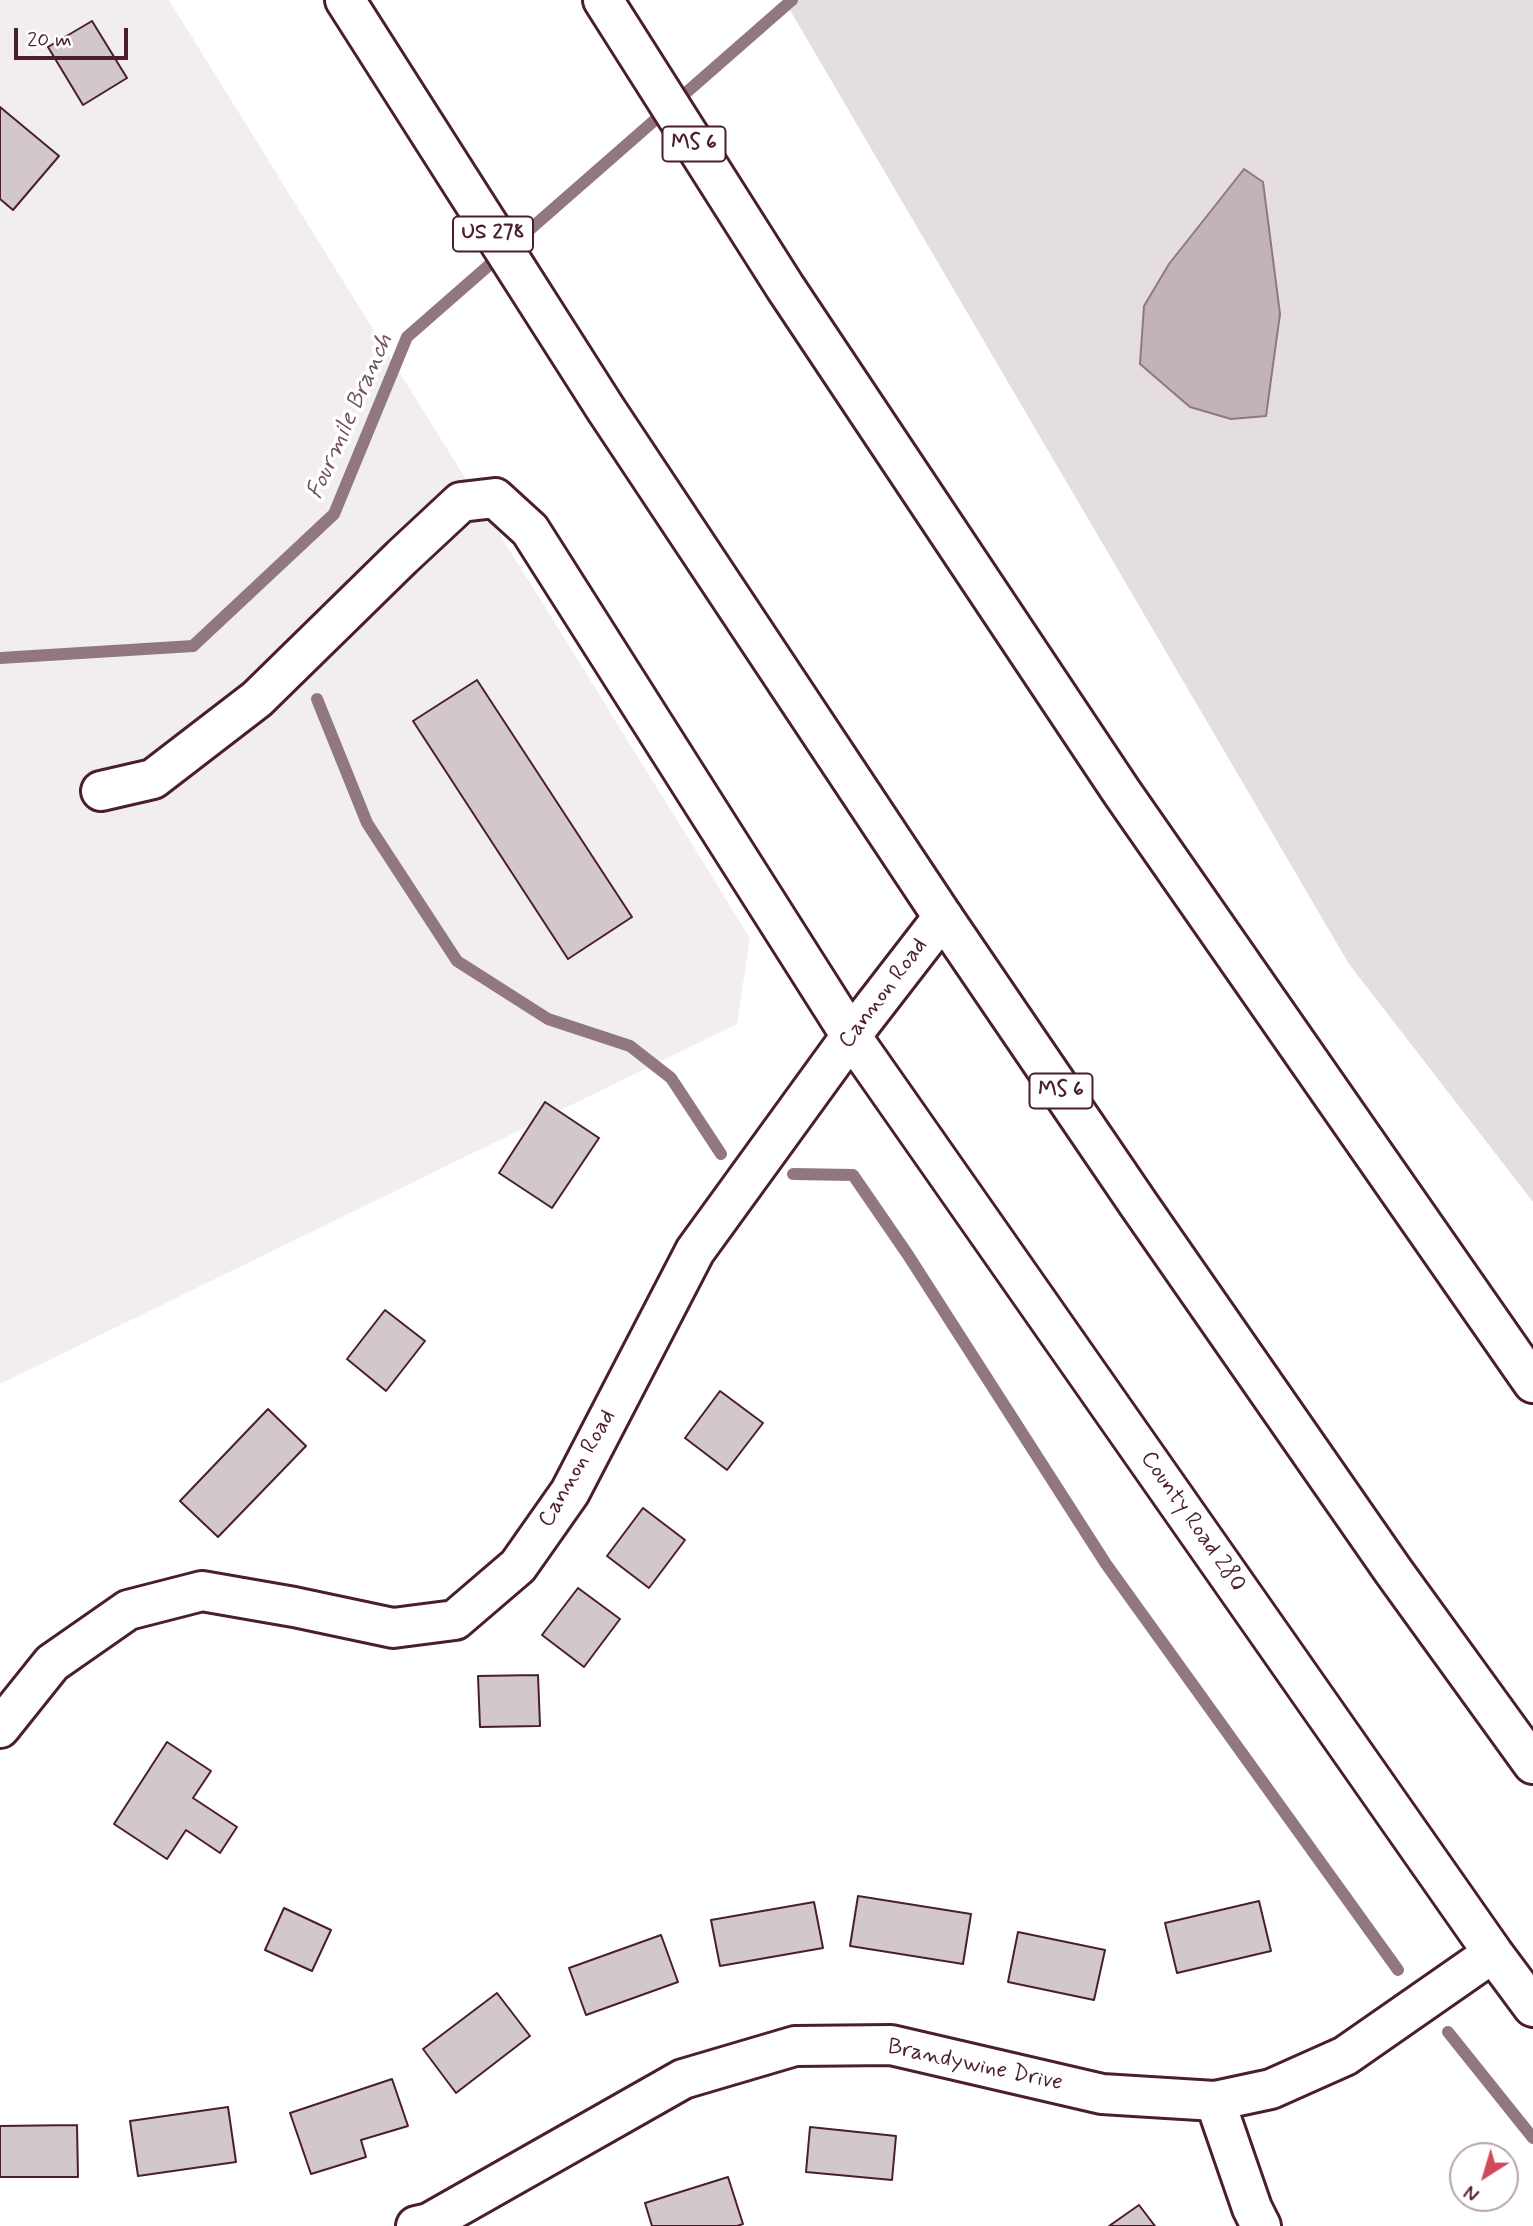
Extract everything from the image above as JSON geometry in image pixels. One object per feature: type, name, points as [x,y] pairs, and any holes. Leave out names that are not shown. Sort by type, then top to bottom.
[{"type":"main road","name":"US 278","points":[[345,0],[605,408]]},
{"type":"main road","name":"MS 6","points":[[603,0],[785,288],[1121,791],[1533,1383]]},
{"type":"main road","name":"MS 6","points":[[605,408],[943,917],[1139,1205],[1394,1572],[1533,1763]]},
{"type":"main road","name":"County Road 280","points":[[101,791],[153,779],[257,699],[461,502],[495,498],[530,530],[851,1036],[1533,2007]]},
{"type":"main road","name":"Cannon Road","points":[[0,1728],[52,1663],[128,1610],[202,1591],[393,1628],[455,1620],[518,1566],[570,1492],[695,1251],[851,1036],[943,917]]},
{"type":"main road","name":"Brandywine Drive","points":[[425,2225],[683,2079],[795,2046],[891,2045],[1102,2094],[1215,2101],[1270,2089],[1345,2056],[1493,1953]]},
{"type":"main road","points":[[1215,2101],[1252,2208],[1261,2226]]},
{"type":"shaded area","points":[[0,0],[169,0],[750,938],[737,1024],[0,1384]]},
{"type":"shaded area","points":[[784,0],[1533,0],[1533,1202],[1349,964]]},
{"type":"shaded area","points":[[1244,169],[1263,182],[1280,314],[1266,416],[1231,419],[1190,407],[1140,364],[1144,306],[1169,264]]},
{"type":"building","points":[[92,21],[127,78],[83,105],[48,47]]},
{"type":"building","points":[[0,107],[59,156],[13,210],[0,199]]},
{"type":"building","points":[[477,680],[632,917],[568,959],[413,721]]},
{"type":"building","points":[[545,1102],[599,1138],[552,1208],[499,1173]]},
{"type":"building","points":[[385,1310],[425,1341],[386,1391],[347,1359]]},
{"type":"building","points":[[720,1391],[763,1423],[727,1470],[685,1438]]},
{"type":"building","points":[[268,1409],[306,1446],[218,1537],[180,1501]]},
{"type":"building","points":[[643,1508],[685,1540],[649,1588],[607,1556]]},
{"type":"building","points":[[578,1588],[620,1619],[584,1667],[542,1635]]},
{"type":"building","points":[[538,1675],[540,1726],[480,1727],[478,1676]]},
{"type":"building","points":[[167,1742],[211,1771],[193,1798],[237,1827],[220,1853],[186,1830],[167,1859],[114,1824]]},
{"type":"building","points":[[858,1896],[971,1914],[963,1964],[850,1946]]},
{"type":"building","points":[[1259,1901],[1271,1951],[1177,1973],[1165,1923]]},
{"type":"building","points":[[814,1902],[823,1948],[720,1966],[711,1920]]},
{"type":"building","points":[[284,1908],[331,1930],[312,1971],[265,1950]]},
{"type":"building","points":[[1018,1932],[1105,1950],[1094,2000],[1008,1982]]},
{"type":"building","points":[[661,1935],[678,1982],[586,2015],[569,1968]]},
{"type":"building","points":[[497,1993],[530,2036],[456,2093],[423,2049]]},
{"type":"building","points":[[392,2079],[408,2126],[361,2140],[366,2157],[311,2174],[290,2113]]},
{"type":"building","points":[[228,2107],[236,2162],[138,2176],[130,2121]]},
{"type":"building","points":[[77,2125],[78,2177],[0,2177],[0,2126]]},
{"type":"building","points":[[810,2127],[896,2136],[892,2180],[806,2172]]},
{"type":"building","points":[[728,2177],[743,2224],[652,2226],[645,2203]]},
{"type":"building","points":[[1139,2205],[1155,2226],[1109,2226]]},
{"type":"waterway","name":"Fourmile Branch","points":[[0,658],[193,646],[334,514],[407,337],[792,0]]},
{"type":"waterway","points":[[317,699],[367,823],[457,961],[548,1019],[630,1046],[671,1078],[721,1154]]},
{"type":"waterway","points":[[793,1174],[853,1175],[908,1255],[1106,1564],[1398,1970]]},
{"type":"waterway","points":[[1448,2032],[1533,2138]]}]
